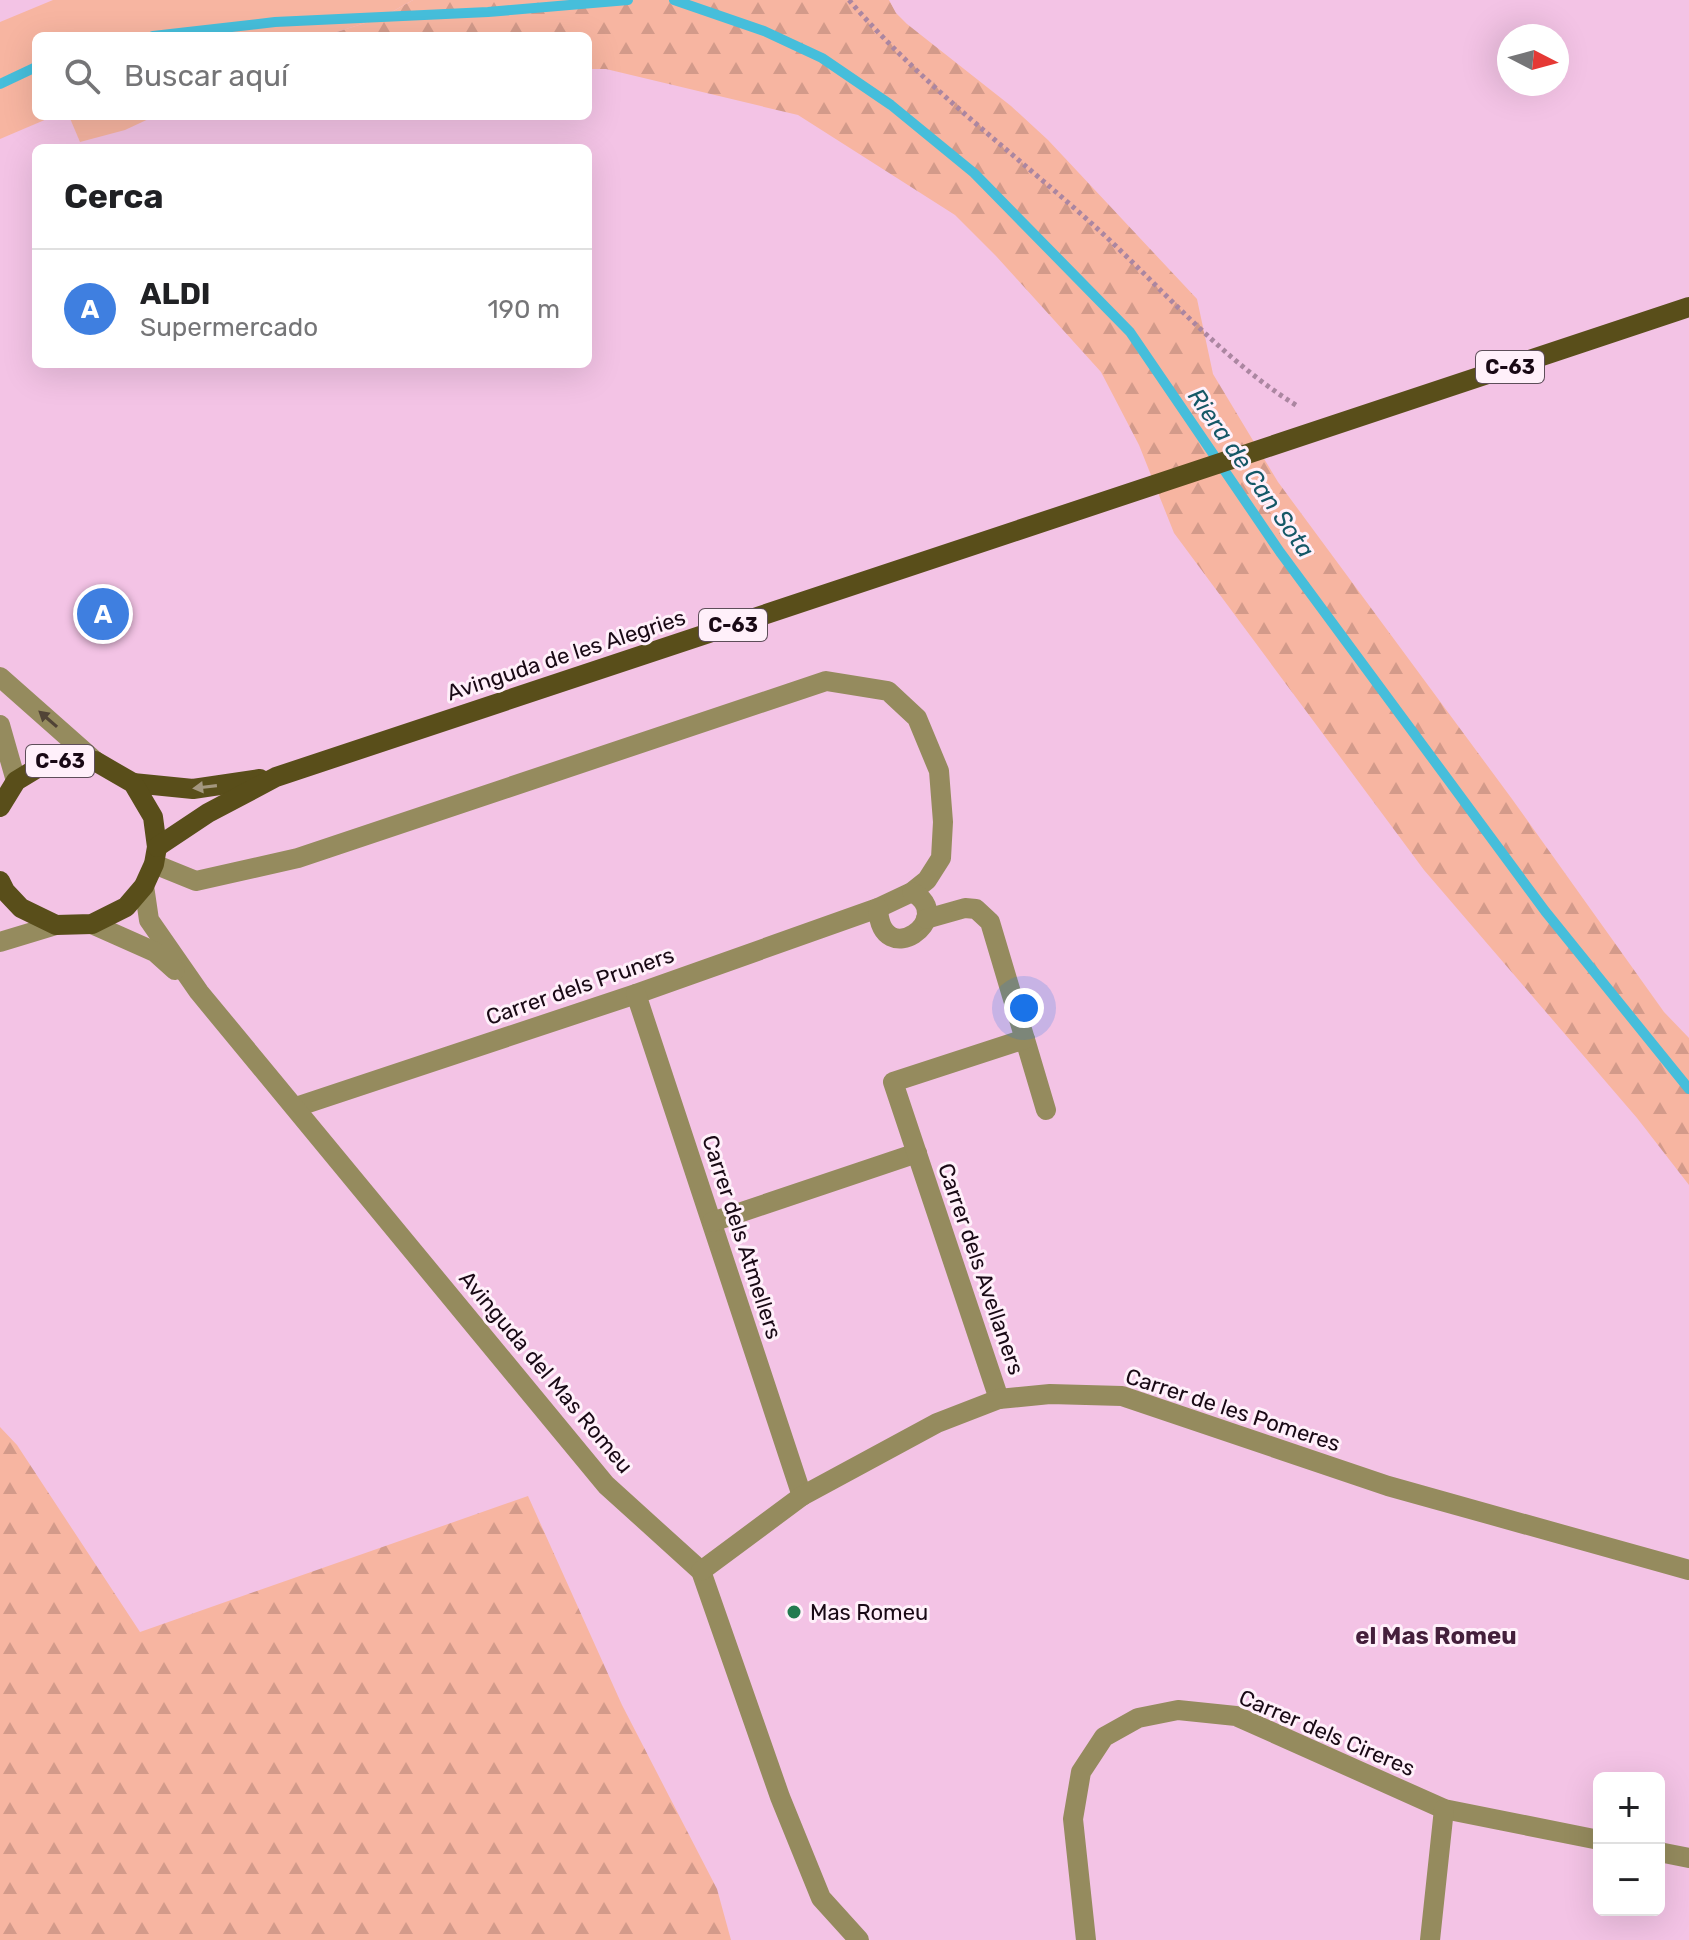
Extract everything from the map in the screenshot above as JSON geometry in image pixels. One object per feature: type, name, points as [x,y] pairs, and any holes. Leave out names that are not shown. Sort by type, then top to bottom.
[{"type":"main road","name":"C-63","points":[[1330,427],[1689,307]]},
{"type":"main road","name":"Avinguda de les Alegries","points":[[276,777],[1330,427]]},
{"type":"main road","name":"C-63","points":[[1,802],[16,781],[49,761],[95,761],[133,783],[193,789],[276,777]]},
{"type":"main road","name":"C-63","points":[[155,856],[208,813],[276,777]]},
{"type":"main road","name":"C-63","points":[[133,783],[153,817],[155,856]]},
{"type":"main road","points":[[2,888],[21,908],[56,925],[92,924],[126,907],[144,886],[155,856]]},
{"type":"street","points":[[0,677],[95,761]]},
{"type":"street","points":[[155,856],[196,881],[298,858],[826,681],[888,691],[917,718],[939,771],[943,822],[941,858],[927,880],[912,892],[878,908],[879,923],[887,934],[902,939],[915,936],[925,925],[927,910],[921,897],[912,892]]},
{"type":"street","points":[[0,725],[16,781]]},
{"type":"street","name":"Avinguda del Mas Romeu","points":[[144,886],[149,920],[199,992],[606,1485],[701,1571],[780,1797],[821,1898],[859,1940]]},
{"type":"street","name":"Carrer dels Pruners","points":[[296,1107],[636,994],[878,908]]},
{"type":"street","points":[[926,919],[965,908],[976,909],[990,922],[1046,1110]]},
{"type":"street","name":"Avinguda del Mas Romeu","points":[[92,924],[155,952],[199,992]]},
{"type":"street","points":[[0,942],[56,925]]},
{"type":"street","name":"Carrer dels Atmellers","points":[[636,994],[802,1496]]},
{"type":"street","name":"Carrer dels Avellaners","points":[[999,1399],[893,1082],[1025,1039]]},
{"type":"street","name":"Carrer dels Avellaners","points":[[712,1222],[917,1153]]},
{"type":"street","name":"Carrer de les Pomeres","points":[[701,1571],[802,1496],[937,1423],[999,1399],[1050,1394],[1122,1396],[1388,1486],[1689,1570]]},
{"type":"street","name":"Carrer dels Cireres","points":[[1086,1940],[1073,1819],[1081,1772],[1104,1737],[1138,1718],[1178,1710],[1236,1716],[1444,1809],[1593,1839]]},
{"type":"street","points":[[1430,1940],[1444,1809]]},
{"type":"street","points":[[1665,1853],[1689,1858]]},
{"type":"path","points":[[849,0],[881,37],[949,101],[1092,224],[1171,303],[1265,387],[1330,427]]},
{"type":"green space","points":[[53,0],[413,0],[381,18],[337,32],[32,32],[32,120],[45,120],[0,139],[0,22]]},
{"type":"green space","points":[[413,0],[889,0],[907,24],[1011,106],[1048,140],[1197,299],[1213,374],[1278,482],[1512,799],[1664,1012],[1689,1038],[1689,1185],[1637,1118],[1424,870],[1174,533],[1139,445],[1101,372],[955,215],[798,115],[606,69],[592,69],[592,32],[337,32],[381,18]]},
{"type":"green space","points":[[71,120],[146,120],[125,130],[80,142]]},
{"type":"green space","points":[[0,1427],[17,1445],[140,1632],[528,1496],[622,1705],[717,1889],[731,1940],[0,1940]]},
{"type":"waterway","points":[[188,32],[275,22],[488,12],[628,0]]},
{"type":"waterway","name":"Riera de Can Sota","points":[[674,0],[764,31],[822,58],[891,105],[974,173],[1130,332],[1280,552],[1545,911],[1689,1089]]},
{"type":"waterway","points":[[0,84],[32,69]]},
{"type":"place","name":"ALDI","points":[[103,614]]},
{"type":"place","name":"Mas Romeu","points":[[794,1612]]},
{"type":"district","name":"el Mas Romeu","points":[[1436,1636]]}]
